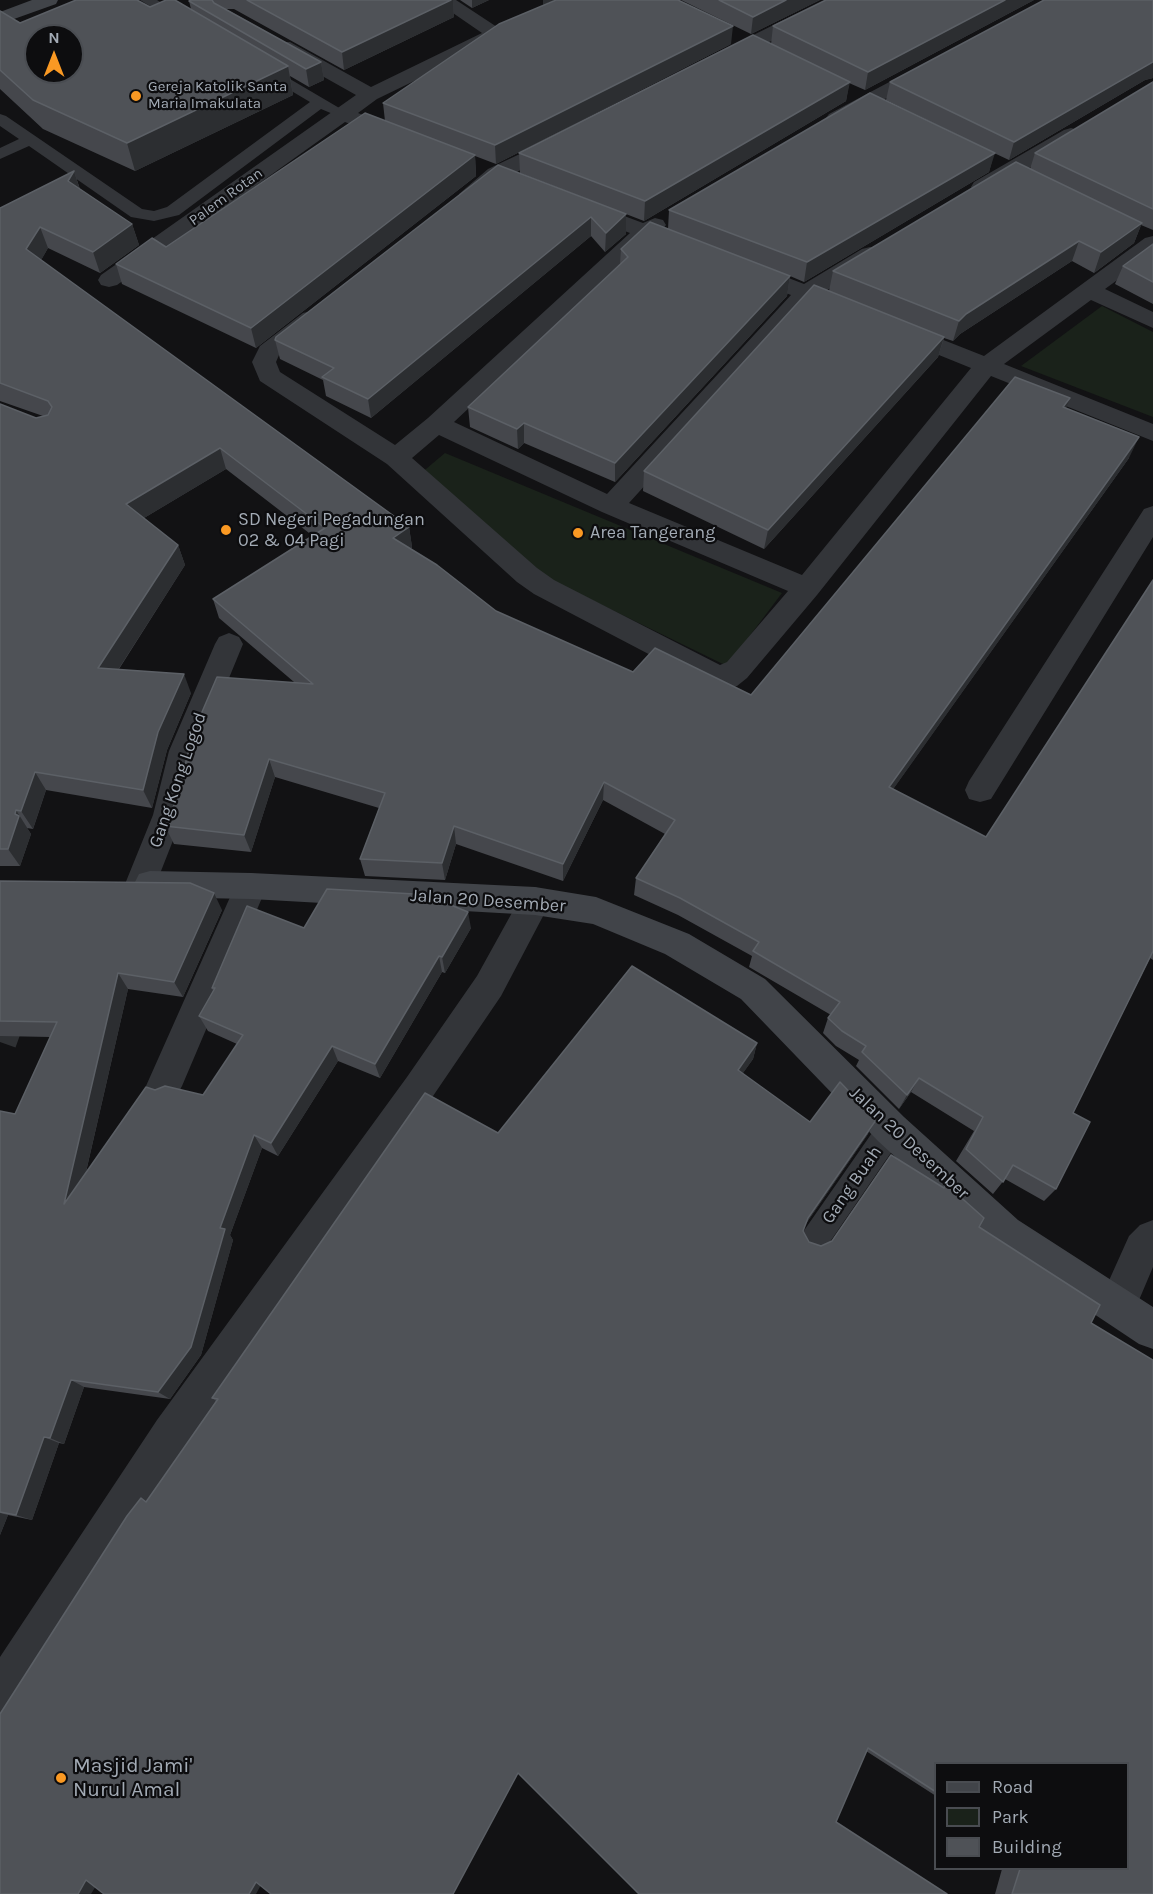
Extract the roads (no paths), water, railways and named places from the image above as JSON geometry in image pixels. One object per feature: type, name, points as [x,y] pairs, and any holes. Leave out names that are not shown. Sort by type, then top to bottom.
[{"type":"street","points":[[0,18],[49,0]]},
{"type":"street","points":[[443,0],[496,34]]},
{"type":"street","name":"Palem Rotan","points":[[109,280],[370,95],[496,34],[576,0]]},
{"type":"street","points":[[707,66],[839,0]]},
{"type":"street","points":[[730,34],[771,54]]},
{"type":"street","points":[[267,38],[370,95]]},
{"type":"street","points":[[817,130],[939,61]]},
{"type":"street","points":[[846,90],[888,110]]},
{"type":"street","points":[[342,114],[419,144]]},
{"type":"street","points":[[959,201],[1092,122]]},
{"type":"street","points":[[450,209],[496,174],[580,131]]},
{"type":"street","points":[[990,160],[1030,181]]},
{"type":"street","points":[[474,165],[528,186]]},
{"type":"street","points":[[560,198],[709,256]]},
{"type":"street","points":[[396,458],[437,424],[645,231],[675,213]]},
{"type":"street","points":[[332,301],[268,351],[264,362],[269,376],[396,458],[527,575],[544,587],[712,674],[727,678],[737,670],[807,588],[986,366],[1088,290],[1146,239]]},
{"type":"street","points":[[611,506],[806,293],[888,244]]},
{"type":"street","points":[[731,264],[1153,433]]},
{"type":"street","points":[[1088,290],[1153,321]]},
{"type":"street","points":[[437,424],[611,506],[807,588]]},
{"type":"street","points":[[980,790],[1153,515]]},
{"type":"street","name":"Gang Kong Logod","points":[[124,883],[168,815],[184,751],[229,644]]},
{"type":"street","name":"Jalan 20 Desember","points":[[124,883],[252,886],[535,901],[596,911],[677,944],[753,989],[891,1129],[1005,1233],[1153,1330]]},
{"type":"street","points":[[164,1086],[252,886]]},
{"type":"street","points":[[0,1697],[171,1434],[489,987],[535,901]]},
{"type":"street","points":[[1117,1305],[1142,1249],[1153,1238]]},
{"type":"lane","points":[[147,0],[180,27],[201,31]]},
{"type":"lane","points":[[306,111],[249,68],[342,114]]},
{"type":"lane","points":[[0,119],[136,213],[154,216],[173,211],[320,102]]},
{"type":"lane","points":[[0,154],[30,140]]},
{"type":"lane","name":"Gang Buah","points":[[813,1242],[891,1129]]},
{"type":"tunnel","points":[[0,1042],[17,995]]},
{"type":"place","name":"Gereja Katolik Santa Maria Imakulata","points":[[136,96]]},
{"type":"place","name":"SD Negeri Pegadungan 02 & 04 Pagi","points":[[226,530]]},
{"type":"place","name":"Area Tangerang","points":[[578,533]]},
{"type":"place","name":"Masjid Jami' Nurul Amal","points":[[61,1778]]}]
